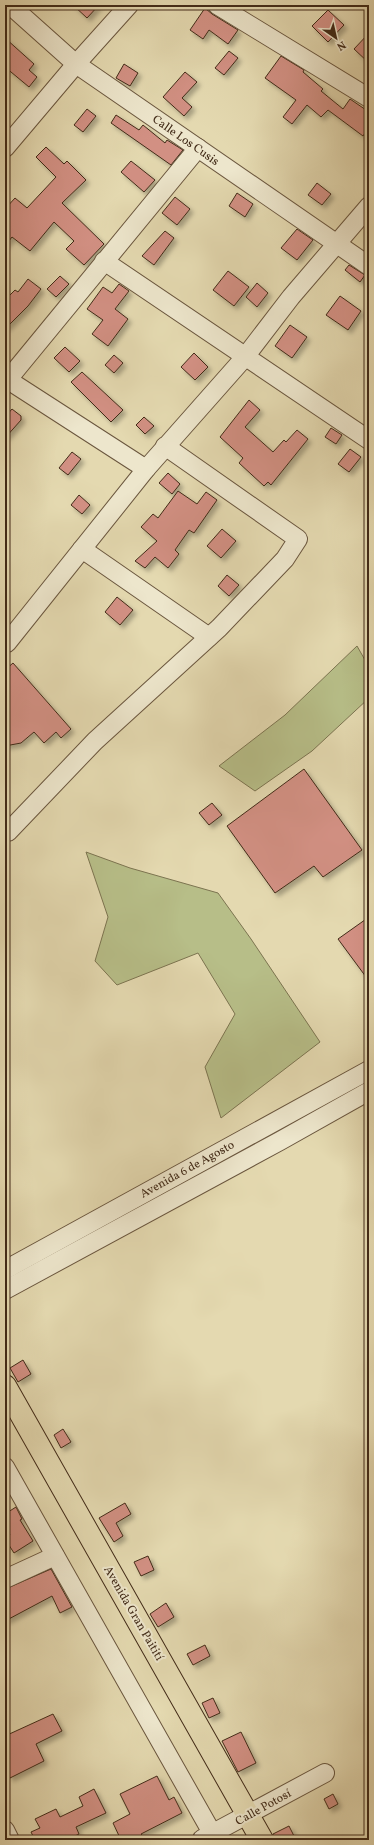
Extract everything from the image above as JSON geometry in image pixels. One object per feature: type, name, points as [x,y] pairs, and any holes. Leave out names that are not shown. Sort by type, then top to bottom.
[{"type":"main road","name":"Avenida Gran Paitití","points":[[5,1386],[262,1840]]},
{"type":"street","name":"Calle Los Cusis","points":[[10,5],[76,64],[369,266]]},
{"type":"street","points":[[5,148],[128,5]]},
{"type":"street","points":[[217,5],[369,98]]},
{"type":"street","points":[[146,469],[6,380],[198,148]]},
{"type":"street","points":[[7,643],[165,446],[245,357],[291,297],[369,206]]},
{"type":"street","points":[[104,261],[369,440]]},
{"type":"street","points":[[6,832],[95,741],[209,636],[285,559],[298,539],[165,446]]},
{"type":"street","points":[[82,549],[209,636]]},
{"type":"street","name":"Avenida 6 de Agosto","points":[[5,1270],[369,1070]]},
{"type":"street","name":"Avenida 6 de Agosto","points":[[5,1290],[369,1091]]},
{"type":"street","points":[[107,1214],[115,1231]]},
{"type":"street","points":[[5,1467],[210,1838]]},
{"type":"street","points":[[5,1580],[55,1556]]},
{"type":"street","name":"Calle Potosí","points":[[210,1838],[325,1773]]},
{"type":"street","points":[[5,1830],[10,1840]]},
{"type":"green space","points":[[357,646],[369,667],[369,698],[312,751],[255,791],[219,766],[285,715]]},
{"type":"green space","points":[[86,852],[130,868],[218,893],[251,939],[320,1042],[221,1118],[205,1067],[235,1014],[198,953],[117,985],[95,961],[108,917]]},
{"type":"building","points":[[73,5],[99,5],[87,18]]},
{"type":"building","points":[[205,8],[238,30],[228,44],[209,30],[203,39],[190,30]]},
{"type":"building","points":[[328,10],[344,25],[328,42],[312,26]]},
{"type":"building","points":[[369,33],[369,63],[354,49]]},
{"type":"building","points":[[5,38],[34,64],[29,70],[37,77],[29,87],[5,67]]},
{"type":"building","points":[[229,51],[238,58],[224,75],[215,68]]},
{"type":"building","points":[[281,56],[304,70],[303,72],[323,89],[321,91],[343,109],[350,99],[369,112],[369,127],[363,136],[328,110],[321,117],[307,105],[292,124],[283,117],[296,100],[265,78]]},
{"type":"building","points":[[124,64],[138,73],[130,86],[116,78]]},
{"type":"building","points":[[185,72],[197,82],[182,98],[192,107],[184,116],[163,97]]},
{"type":"building","points":[[87,109],[96,116],[83,132],[74,125]]},
{"type":"building","points":[[116,115],[139,130],[143,125],[165,143],[167,140],[183,150],[171,165],[111,123]]},
{"type":"building","points":[[46,147],[64,164],[67,161],[86,180],[62,203],[104,244],[84,265],[66,249],[74,241],[54,222],[30,251],[12,237],[5,246],[5,209],[15,198],[27,208],[56,177],[36,157]]},
{"type":"building","points":[[131,161],[155,180],[144,192],[121,172]]},
{"type":"building","points":[[317,183],[331,194],[322,205],[308,195]]},
{"type":"building","points":[[237,193],[253,204],[245,217],[229,206]]},
{"type":"building","points":[[175,197],[190,209],[177,225],[162,213]]},
{"type":"building","points":[[297,229],[313,240],[297,260],[281,248]]},
{"type":"building","points":[[165,231],[174,238],[154,265],[142,256]]},
{"type":"building","points":[[349,265],[365,275],[360,282],[345,270]]},
{"type":"building","points":[[228,271],[249,287],[234,306],[213,290]]},
{"type":"building","points":[[60,276],[69,284],[56,297],[47,289]]},
{"type":"building","points":[[28,279],[41,289],[28,306],[5,329],[5,300],[15,290],[18,292]]},
{"type":"building","points":[[257,283],[268,293],[257,307],[246,297]]},
{"type":"building","points":[[119,284],[129,291],[115,309],[128,319],[108,346],[92,334],[103,320],[87,309],[103,287],[112,293]]},
{"type":"building","points":[[340,296],[361,311],[348,330],[326,315]]},
{"type":"building","points":[[290,325],[307,337],[292,358],[275,346]]},
{"type":"building","points":[[65,347],[80,361],[69,372],[54,358]]},
{"type":"building","points":[[194,353],[208,367],[195,380],[181,367]]},
{"type":"building","points":[[114,355],[123,363],[114,373],[105,365]]},
{"type":"building","points":[[82,372],[123,410],[111,422],[71,382]]},
{"type":"building","points":[[249,400],[260,410],[245,427],[273,452],[284,440],[286,442],[297,430],[308,439],[271,485],[268,482],[264,486],[239,463],[243,458],[220,437]]},
{"type":"building","points":[[12,409],[21,416],[21,420],[5,438],[5,417]]},
{"type":"building","points":[[144,417],[154,426],[145,434],[136,425]]},
{"type":"building","points":[[331,428],[342,435],[336,444],[325,437]]},
{"type":"building","points":[[350,449],[361,457],[349,472],[338,464]]},
{"type":"building","points":[[72,452],[81,459],[68,475],[59,468]]},
{"type":"building","points":[[168,473],[180,484],[172,494],[159,483]]},
{"type":"building","points":[[178,491],[197,504],[206,492],[217,500],[194,533],[189,530],[175,550],[179,554],[168,568],[155,557],[145,568],[135,561],[157,541],[141,527],[153,514],[158,518]]},
{"type":"building","points":[[79,495],[90,505],[82,514],[71,505]]},
{"type":"building","points":[[222,529],[236,541],[221,558],[207,546]]},
{"type":"building","points":[[227,575],[239,585],[229,596],[218,586]]},
{"type":"building","points":[[117,597],[133,610],[120,625],[105,612]]},
{"type":"building","points":[[13,663],[71,729],[61,738],[56,732],[44,743],[34,732],[21,743],[5,746],[5,670]]},
{"type":"building","points":[[304,769],[362,850],[323,877],[314,866],[275,893],[227,826]]},
{"type":"building","points":[[212,803],[222,815],[209,825],[199,813]]},
{"type":"building","points":[[369,917],[369,981],[338,939]]},
{"type":"building","points":[[23,1360],[31,1374],[18,1382],[10,1368]]},
{"type":"building","points":[[63,1429],[71,1442],[61,1448],[54,1435]]},
{"type":"building","points":[[125,1503],[131,1514],[116,1523],[123,1536],[114,1542],[99,1518]]},
{"type":"building","points":[[16,1507],[22,1519],[20,1520],[33,1541],[14,1553],[5,1539],[10,1535],[5,1528],[5,1514]]},
{"type":"building","points":[[148,1556],[154,1570],[141,1576],[134,1562]]},
{"type":"building","points":[[51,1569],[72,1607],[60,1613],[52,1596],[5,1621],[5,1589]]},
{"type":"building","points":[[166,1603],[174,1617],[158,1627],[150,1614]]},
{"type":"building","points":[[205,1645],[210,1656],[193,1665],[187,1654]]},
{"type":"building","points":[[213,1698],[220,1713],[209,1718],[202,1703]]},
{"type":"building","points":[[53,1714],[62,1731],[36,1744],[44,1761],[10,1778],[5,1768],[5,1736]]},
{"type":"building","points":[[241,1732],[256,1763],[238,1772],[222,1741]]},
{"type":"building","points":[[157,1776],[169,1800],[174,1797],[182,1813],[141,1834],[143,1836],[135,1840],[121,1840],[113,1823],[130,1814],[120,1794]]},
{"type":"building","points":[[94,1789],[106,1813],[76,1827],[79,1834],[67,1840],[35,1840],[31,1832],[40,1828],[35,1819],[56,1809],[60,1817],[83,1806],[79,1797]]},
{"type":"building","points":[[333,1794],[338,1804],[329,1809],[324,1799]]},
{"type":"building","points":[[289,1826],[296,1840],[274,1840],[273,1834]]}]
